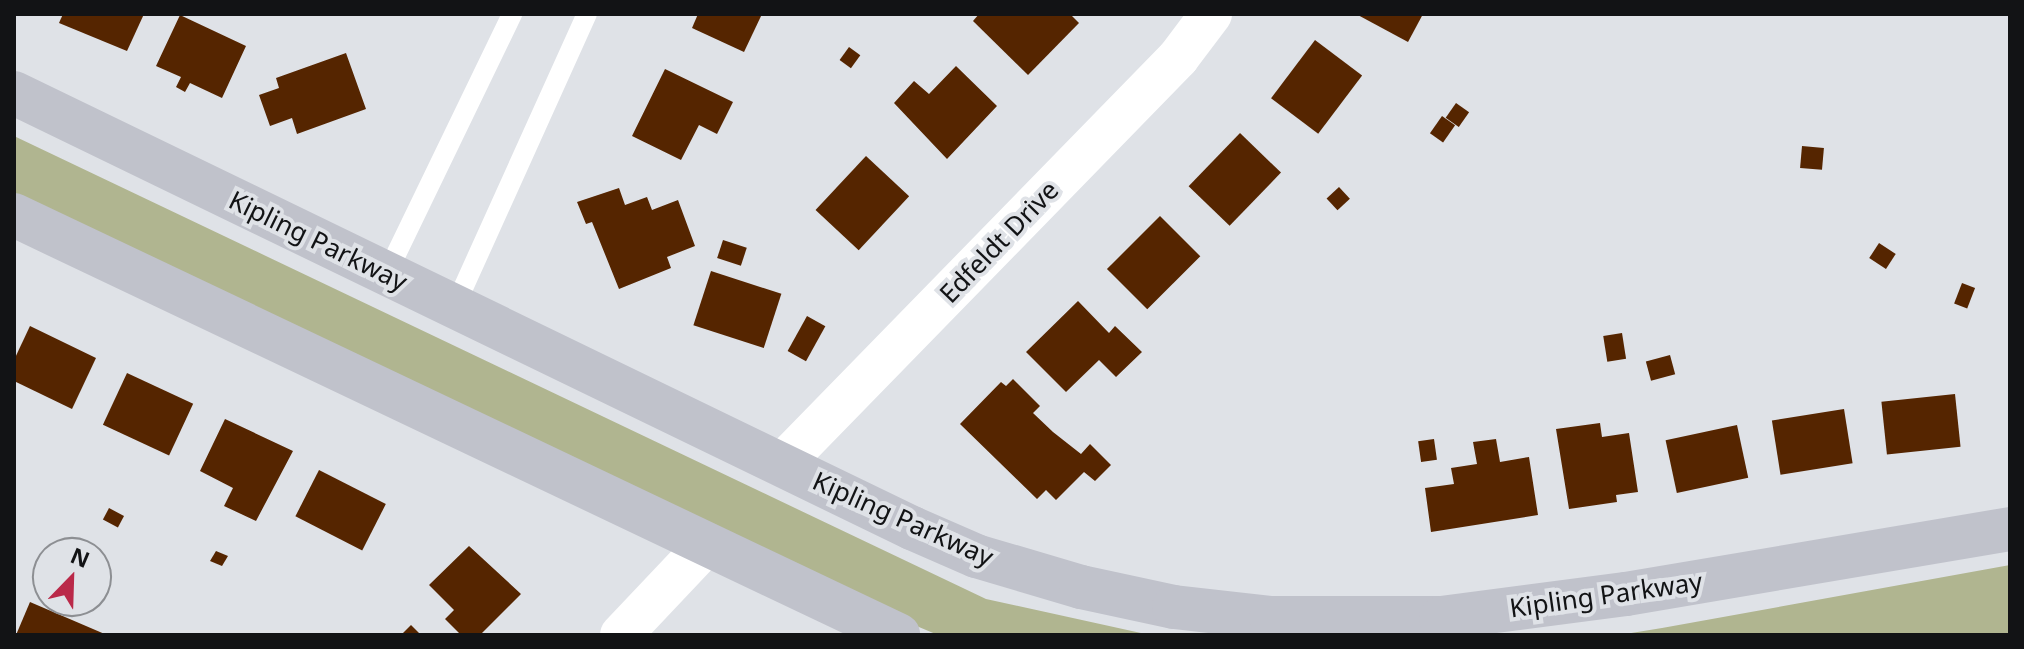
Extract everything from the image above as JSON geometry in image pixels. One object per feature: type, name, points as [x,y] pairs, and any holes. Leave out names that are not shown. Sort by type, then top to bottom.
[{"type":"street","name":"Edfeldt Drive","points":[[781,465],[1178,58],[1211,14]]},
{"type":"street","name":"Kipling Parkway","points":[[14,93],[781,465],[976,556],[1096,591],[1271,618],[1441,618],[1626,594],[2010,529]]},
{"type":"street","points":[[14,215],[898,635]]},
{"type":"street","points":[[621,635],[706,545]]},
{"type":"lane","points":[[387,273],[512,14]]},
{"type":"lane","points":[[455,306],[587,14]]},
{"type":"green space","points":[[14,136],[986,599],[1150,635],[938,635],[821,586],[14,201]]},
{"type":"green space","points":[[2010,565],[2010,635],[1619,635],[1662,628]]},
{"type":"building","points":[[63,14],[144,14],[127,51],[59,23]]},
{"type":"building","points":[[698,14],[762,14],[744,52],[692,28]]},
{"type":"building","points":[[979,14],[1070,14],[1079,23],[1028,75],[973,21]]},
{"type":"building","points":[[1356,14],[1423,14],[1408,42]]},
{"type":"building","points":[[180,15],[246,46],[222,98],[190,83],[185,92],[176,87],[181,77],[156,66]]},
{"type":"building","points":[[1315,40],[1362,76],[1318,134],[1271,98]]},
{"type":"building","points":[[849,47],[860,55],[851,68],[840,60]]},
{"type":"building","points":[[346,53],[366,109],[297,134],[292,118],[270,126],[259,95],[279,88],[276,78]]},
{"type":"building","points":[[956,66],[997,106],[947,159],[894,103],[914,81],[929,94]]},
{"type":"building","points":[[665,69],[733,102],[717,134],[699,125],[681,160],[632,136]]},
{"type":"building","points":[[1456,103],[1469,112],[1459,127],[1446,118]]},
{"type":"building","points":[[1442,116],[1455,125],[1443,142],[1430,133]]},
{"type":"building","points":[[1240,133],[1281,173],[1230,226],[1189,186]]},
{"type":"building","points":[[1802,146],[1824,148],[1822,170],[1800,168]]},
{"type":"building","points":[[866,156],[909,196],[859,250],[816,210]]},
{"type":"building","points":[[1339,187],[1350,199],[1337,210],[1327,199]]},
{"type":"building","points":[[619,188],[625,205],[647,197],[652,210],[678,200],[695,246],[667,257],[671,268],[619,289],[592,222],[586,224],[577,202]]},
{"type":"building","points":[[1160,216],[1200,256],[1147,309],[1107,269]]},
{"type":"building","points":[[723,240],[747,248],[741,266],[717,258]]},
{"type":"building","points":[[1879,243],[1896,254],[1886,269],[1869,258]]},
{"type":"building","points":[[711,271],[781,294],[764,348],[693,325]]},
{"type":"building","points":[[1962,283],[1975,288],[1967,309],[1954,304]]},
{"type":"building","points":[[1078,301],[1109,333],[1115,326],[1142,352],[1116,377],[1099,360],[1066,392],[1026,352]]},
{"type":"building","points":[[807,316],[825,326],[806,361],[788,351]]},
{"type":"building","points":[[30,326],[96,358],[72,409],[14,381],[14,360]]},
{"type":"building","points":[[1622,333],[1626,359],[1607,362],[1603,336]]},
{"type":"building","points":[[1670,355],[1675,374],[1651,381],[1646,361]]},
{"type":"building","points":[[127,373],[193,404],[169,456],[103,425]]},
{"type":"building","points":[[1013,379],[1040,406],[1033,413],[1053,432],[1081,454],[1090,444],[1111,465],[1095,481],[1084,472],[1056,500],[1046,490],[1037,499],[960,424],[1001,382],[1006,386]]},
{"type":"building","points":[[1955,394],[1961,447],[1887,454],[1881,402]]},
{"type":"building","points":[[1844,409],[1853,463],[1781,475],[1772,420]]},
{"type":"building","points":[[225,419],[293,451],[256,521],[224,506],[233,488],[200,471]]},
{"type":"building","points":[[1600,423],[1602,437],[1629,433],[1638,492],[1616,495],[1617,502],[1569,509],[1556,429]]},
{"type":"building","points":[[1737,425],[1748,478],[1677,493],[1666,440]]},
{"type":"building","points":[[1434,439],[1437,460],[1421,462],[1418,441]]},
{"type":"building","points":[[1496,439],[1500,462],[1529,457],[1538,515],[1431,532],[1425,488],[1454,484],[1451,468],[1477,464],[1473,442]]},
{"type":"building","points":[[319,470],[386,504],[362,550],[295,516]]},
{"type":"building","points":[[109,508],[124,516],[118,527],[103,519]]},
{"type":"building","points":[[469,546],[521,594],[480,635],[461,635],[445,619],[454,610],[429,585]]},
{"type":"building","points":[[216,551],[228,556],[222,566],[210,561]]},
{"type":"building","points":[[30,602],[32,617],[65,617],[107,635],[16,635]]},
{"type":"building","points":[[411,625],[421,635],[401,635]]}]
